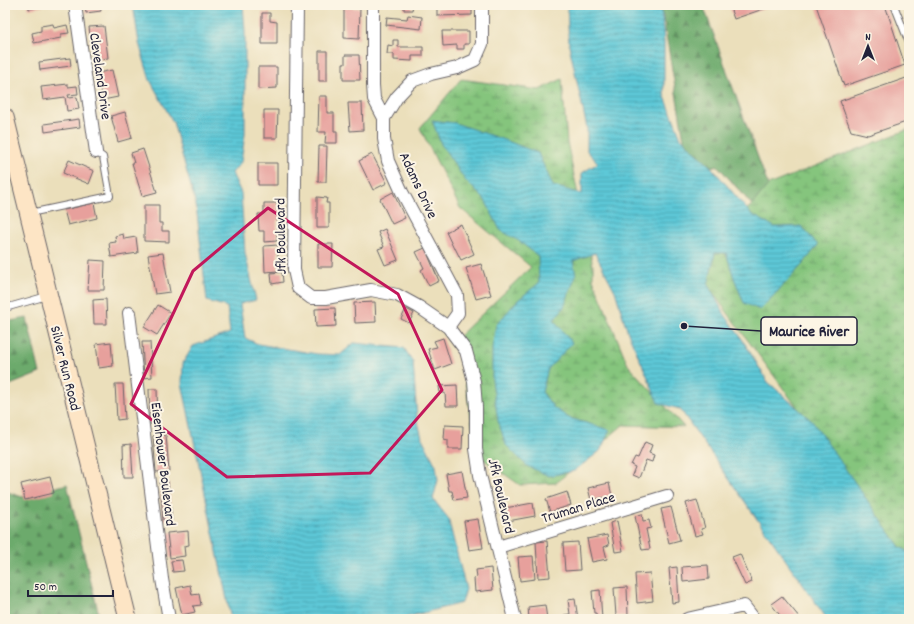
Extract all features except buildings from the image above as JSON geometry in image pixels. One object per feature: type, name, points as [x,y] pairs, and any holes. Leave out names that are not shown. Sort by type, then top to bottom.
[{"type":"main road","name":"Silver Run Road","points":[[5,117],[12,156],[29,214],[128,619]]},
{"type":"street","name":"Cleveland Drive","points":[[75,5],[96,152]]},
{"type":"street","name":"Jfk Boulevard","points":[[296,5],[294,270],[298,288],[311,298],[326,298],[371,290],[396,295],[419,307],[448,327],[466,351],[474,381],[476,407],[476,448],[479,468],[515,619]]},
{"type":"street","points":[[372,5],[372,85],[374,99],[384,118]]},
{"type":"street","name":"Adams Drive","points":[[448,327],[458,313],[457,295],[402,192],[388,161],[384,139],[384,118],[396,97],[412,81],[431,74],[457,68],[475,60],[482,44],[482,5]]},
{"type":"street","name":"Eisenhower Boulevard","points":[[129,313],[168,619]]},
{"type":"street","name":"Truman Place","points":[[498,547],[667,496]]},
{"type":"street","points":[[687,619],[744,606],[754,619]]},
{"type":"lane","points":[[894,5],[909,43]]},
{"type":"lane","points":[[29,214],[110,196],[103,157],[96,152]]},
{"type":"lane","points":[[5,308],[49,296]]},
{"type":"highlighted area","points":[[268,208],[398,294],[442,390],[370,473],[227,477],[131,404],[193,271]]},
{"type":"green space","points":[[661,5],[703,5],[768,185],[752,205],[717,165],[690,175]]},
{"type":"green space","points":[[461,79],[539,90],[562,79],[567,142],[593,266],[593,279],[628,365],[684,427],[623,425],[556,483],[520,485],[477,455],[458,337],[531,267],[460,208],[420,128]]},
{"type":"green space","points":[[909,129],[909,552],[900,547],[699,274],[704,246],[752,205],[768,185]]},
{"type":"green space","points":[[27,318],[40,373],[5,387],[5,322]]},
{"type":"green space","points":[[67,484],[100,619],[5,619],[5,491],[22,497]]},
{"type":"water","points":[[133,5],[243,5],[245,31],[245,134],[241,162],[232,173],[241,193],[245,253],[256,300],[240,304],[245,338],[258,344],[317,354],[340,355],[354,343],[404,348],[413,362],[417,418],[422,438],[436,466],[438,480],[433,499],[448,518],[466,589],[462,603],[399,619],[231,619],[182,383],[183,363],[193,346],[230,333],[227,307],[207,301],[196,205],[173,122],[150,80],[139,43]]},
{"type":"water","points":[[567,5],[661,5],[664,43],[664,94],[681,138],[712,168],[751,214],[775,227],[801,226],[818,245],[803,264],[760,310],[744,303],[726,253],[715,253],[708,285],[725,315],[742,339],[768,382],[812,421],[900,547],[909,552],[909,619],[827,619],[680,409],[658,403],[628,333],[615,291],[595,253],[573,261],[576,275],[564,307],[554,320],[572,343],[548,369],[542,392],[554,408],[569,418],[610,430],[600,451],[574,471],[549,476],[527,466],[506,445],[498,421],[492,380],[492,348],[496,325],[518,300],[539,283],[538,256],[519,241],[500,230],[485,200],[465,180],[441,144],[432,120],[455,123],[538,153],[553,186],[582,194],[582,173],[598,163],[587,151],[587,128],[569,45]]},
{"type":"place","name":"Maurice River","points":[[684,326]]}]
